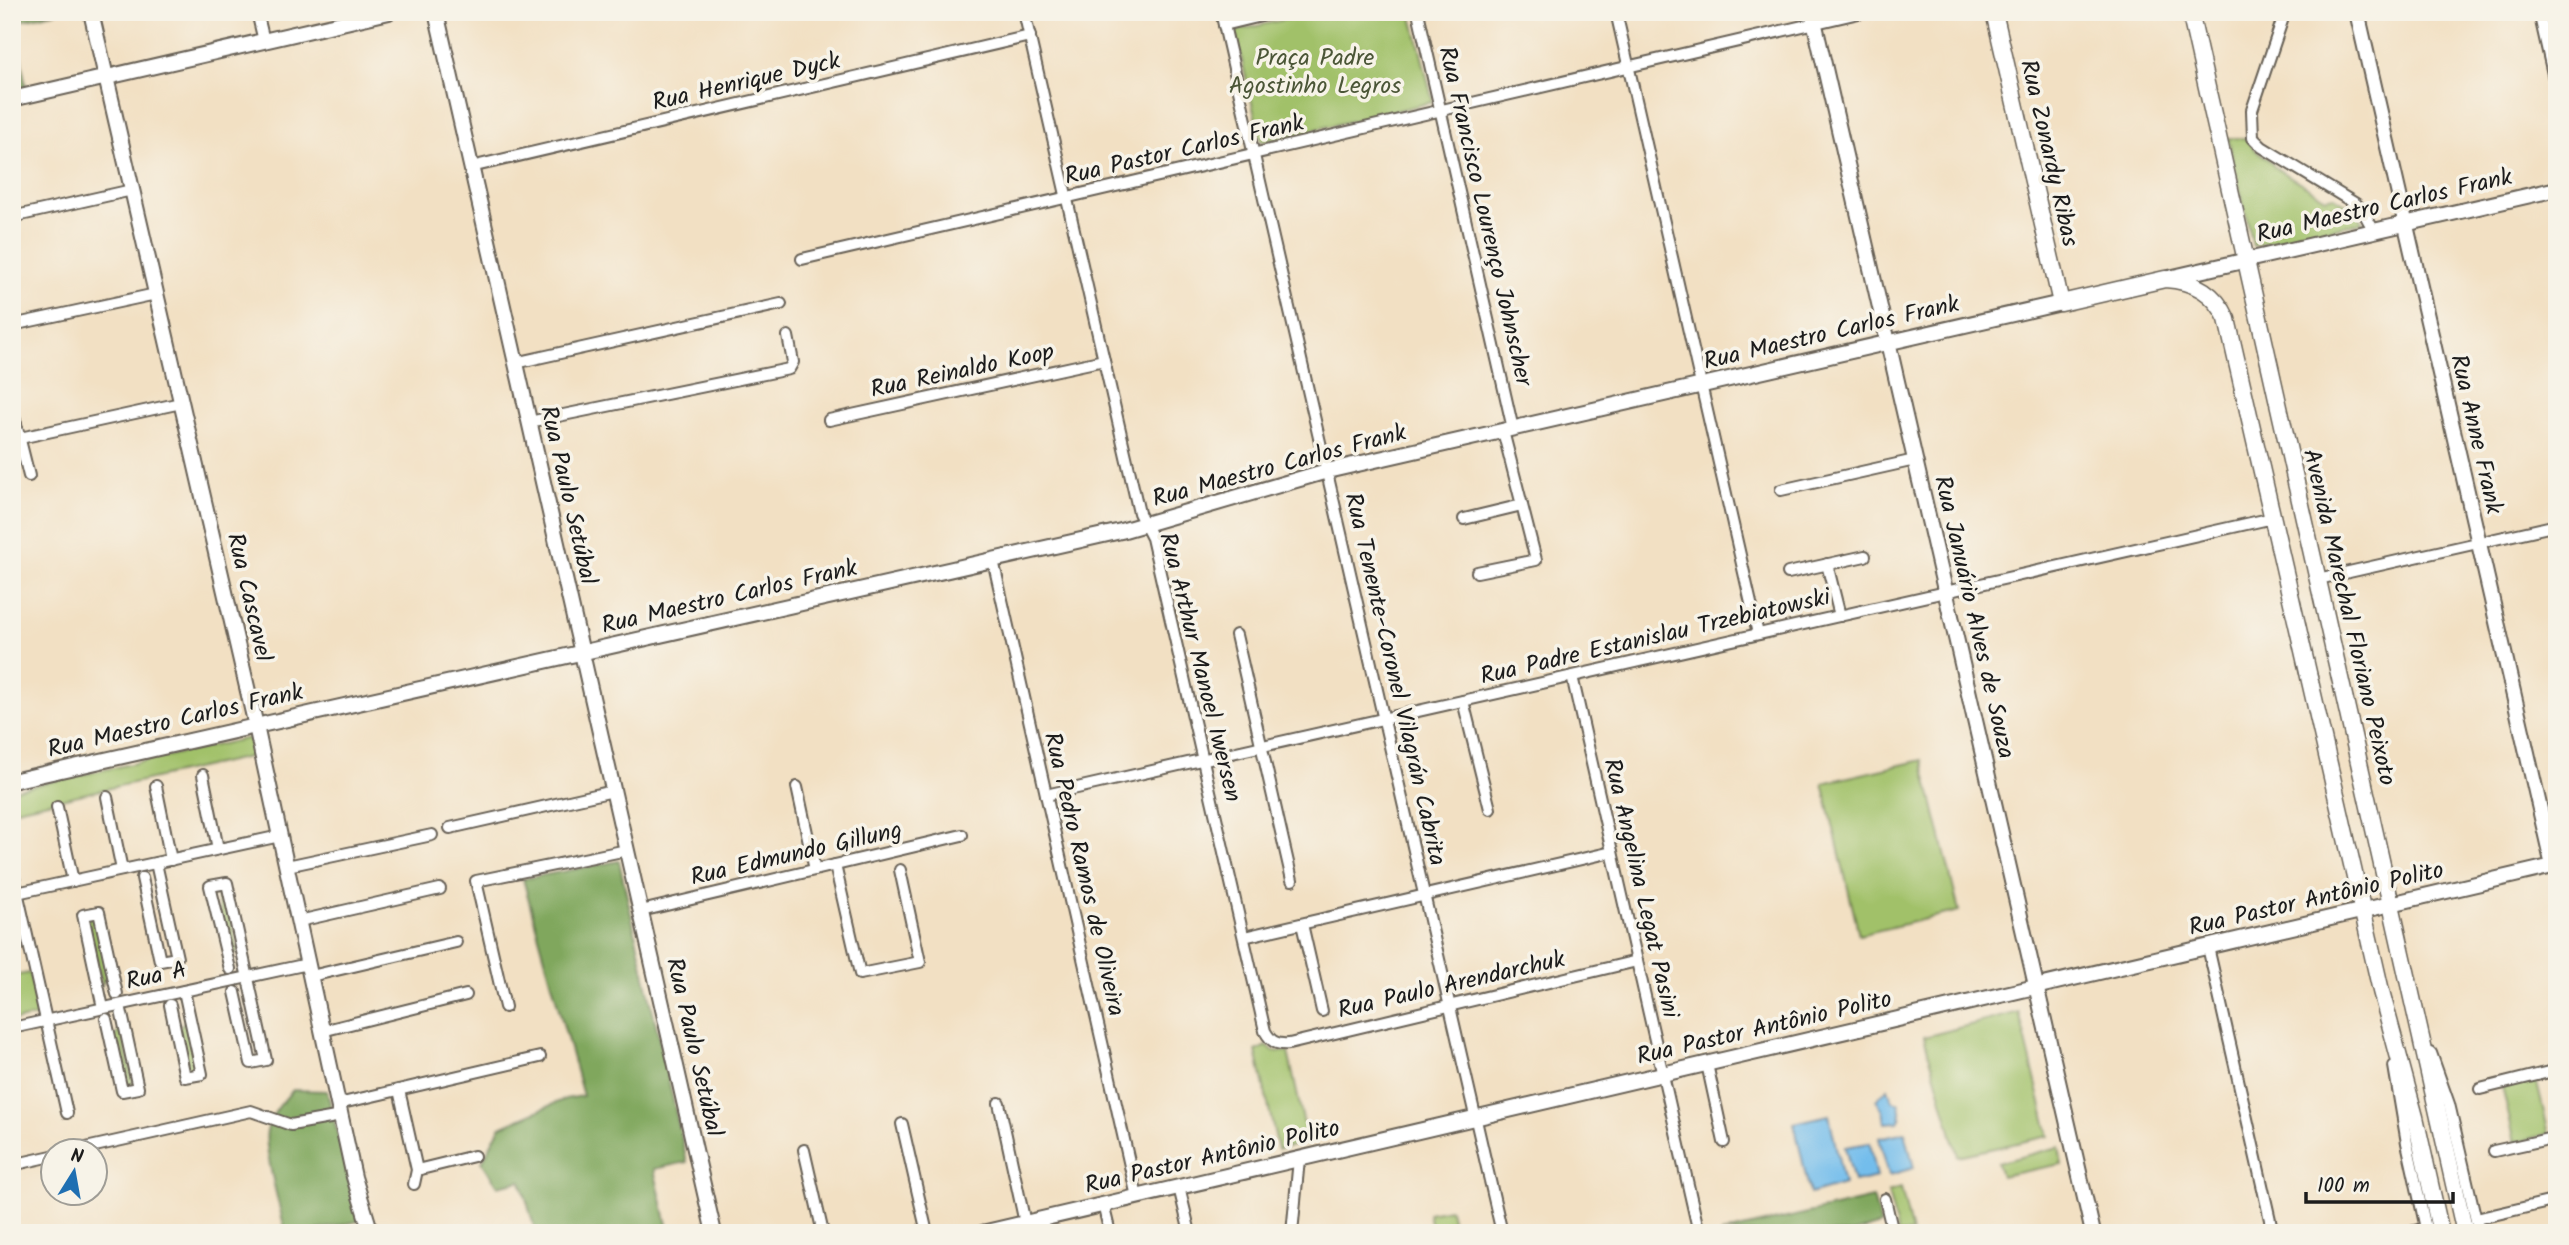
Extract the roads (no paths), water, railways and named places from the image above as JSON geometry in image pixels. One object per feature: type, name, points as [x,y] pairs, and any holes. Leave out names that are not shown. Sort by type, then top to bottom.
[{"type":"main road","name":"Rua Cascavel","points":[[91,12],[256,726],[354,1177],[371,1233]]},
{"type":"main road","points":[[12,99],[388,12]]},
{"type":"main road","name":"Rua Paulo Setúbal","points":[[436,12],[714,1233]]},
{"type":"main road","name":"Rua Zonardy Ribas","points":[[1994,12],[2061,303]]},
{"type":"main road","name":"Avenida Marechal Floriano Peixoto","points":[[2190,12],[2239,262],[2318,579],[2465,1233]]},
{"type":"main road","name":"Rua Anne Frank","points":[[2357,12],[2555,866]]},
{"type":"main road","name":"Rua Januário Alves de Souza","points":[[1814,18],[2093,1233]]},
{"type":"main road","name":"Rua Maestro Carlos Frank","points":[[12,780],[1145,525],[1327,471],[2557,189]]},
{"type":"main road","points":[[2165,279],[2182,280],[2198,286],[2212,296],[2224,311],[2362,911],[2415,1117],[2431,1231]]},
{"type":"main road","name":"Rua Pastor Antônio Polito","points":[[982,1233],[2555,866]]},
{"type":"street","points":[[257,12],[264,41]]},
{"type":"street","name":"Rua Arthur Manoel Iwersen","points":[[1024,12],[1139,513],[1152,538],[1265,1031],[1275,1043]]},
{"type":"street","name":"Rua Tenente-Coronel Vilagrán Cabrita","points":[[1221,12],[1502,1233]]},
{"type":"street","points":[[1224,25],[1278,12]]},
{"type":"street","name":"Rua Francisco Lourenço Johnscher","points":[[1419,12],[1522,505],[1536,560],[1477,572]]},
{"type":"street","points":[[1616,12],[1758,634]]},
{"type":"street","name":"Rua Pastor Carlos Frank","points":[[802,259],[1628,67],[1814,18],[1863,12]]},
{"type":"street","points":[[2285,12],[2252,110],[2253,138],[2262,147],[2356,204],[2374,231]]},
{"type":"street","points":[[2539,12],[2557,92]]},
{"type":"street","name":"Rua Henrique Dyck","points":[[471,167],[1030,36]]},
{"type":"street","points":[[12,217],[132,190]]},
{"type":"street","points":[[12,325],[156,294]]},
{"type":"street","points":[[515,363],[781,304]]},
{"type":"street","points":[[529,422],[789,369],[793,362],[788,336]]},
{"type":"street","name":"Rua Reinaldo Koop","points":[[829,421],[1104,360]]},
{"type":"street","points":[[20,438],[181,403]]},
{"type":"street","points":[[12,408],[29,476]]},
{"type":"street","points":[[1781,490],[1915,460]]},
{"type":"street","points":[[1464,519],[1522,505]]},
{"type":"street","name":"Rua Padre Estanislau Trzebiatowski","points":[[1046,795],[2273,518]]},
{"type":"street","points":[[2318,579],[2557,525]]},
{"type":"street","points":[[1788,573],[1864,556]]},
{"type":"street","name":"Rua Pedro Ramos de Oliveira","points":[[993,560],[1137,1196]]},
{"type":"street","points":[[1828,564],[1840,616]]},
{"type":"street","points":[[1236,635],[1292,880]]},
{"type":"street","name":"Rua Angelina Legat Pasini","points":[[1572,676],[1699,1233]]},
{"type":"street","points":[[1463,701],[1490,810]]},
{"type":"street","points":[[203,775],[218,849]]},
{"type":"street","points":[[156,786],[171,860]]},
{"type":"street","points":[[797,787],[815,870]]},
{"type":"street","points":[[450,828],[613,791]]},
{"type":"street","points":[[107,796],[122,870]]},
{"type":"street","points":[[57,807],[73,881]]},
{"type":"street","points":[[287,866],[432,835]]},
{"type":"street","name":"Rua Edmundo Gillung","points":[[641,911],[962,835]]},
{"type":"street","points":[[15,894],[280,836]]},
{"type":"street","points":[[505,1007],[476,881],[627,850]]},
{"type":"street","points":[[1244,937],[1612,852]]},
{"type":"street","points":[[142,877],[160,961],[177,958],[156,863]]},
{"type":"street","points":[[835,865],[860,974],[920,962],[900,870]]},
{"type":"street","points":[[12,869],[15,894],[67,1113]]},
{"type":"street","points":[[147,900],[160,883]]},
{"type":"street","points":[[230,969],[210,886],[227,883],[266,1060],[251,1063],[235,992]]},
{"type":"street","points":[[299,921],[440,889]]},
{"type":"street","points":[[99,912],[138,1088],[121,1091],[100,994],[83,915],[99,912]]},
{"type":"street","points":[[1302,924],[1322,1011]]},
{"type":"street","name":"Rua A","points":[[12,1028],[46,1020],[104,1014],[118,999],[184,991],[248,977],[309,970],[456,942]]},
{"type":"street","points":[[2208,947],[2273,1233]]},
{"type":"street","points":[[226,953],[244,961]]},
{"type":"street","name":"Rua Paulo Arendarchuk","points":[[1275,1043],[1289,1044],[1637,961]]},
{"type":"street","points":[[100,994],[112,973]]},
{"type":"street","points":[[170,1005],[185,1077],[202,1074],[184,991]]},
{"type":"street","points":[[2381,991],[2407,1143],[2431,1231],[2407,1233]]},
{"type":"street","points":[[238,1006],[251,992]]},
{"type":"street","points":[[323,1031],[466,995]]},
{"type":"street","points":[[2415,1009],[2449,1104],[2479,1233]]},
{"type":"street","points":[[174,1027],[188,1011]]},
{"type":"street","points":[[110,1040],[123,1021]]},
{"type":"street","points":[[108,1143],[251,1111],[291,1125],[400,1090],[540,1056]]},
{"type":"street","points":[[1707,1064],[1724,1142]]},
{"type":"street","points":[[2480,1089],[2557,1070]]},
{"type":"street","points":[[400,1090],[417,1170],[414,1184]]},
{"type":"street","points":[[999,1103],[1025,1223]]},
{"type":"street","points":[[901,1124],[926,1233]]},
{"type":"street","points":[[2494,1151],[2557,1137]]},
{"type":"street","points":[[804,1150],[823,1233]]},
{"type":"street","points":[[417,1170],[474,1156]]},
{"type":"street","points":[[12,1165],[38,1159]]},
{"type":"street","points":[[1292,1233],[1298,1159]]},
{"type":"street","points":[[1179,1187],[1190,1233]]},
{"type":"street","points":[[1885,1199],[1893,1233]]},
{"type":"street","points":[[2476,1219],[2557,1200]]},
{"type":"street","points":[[1103,1204],[1110,1233]]},
{"type":"water","points":[[1888,1088],[1892,1100],[1899,1104],[1901,1117],[1898,1122],[1885,1123],[1883,1110],[1876,1100]]},
{"type":"water","points":[[1829,1115],[1844,1184],[1810,1194],[1794,1123]]},
{"type":"water","points":[[1905,1132],[1914,1168],[1889,1175],[1879,1138]]},
{"type":"water","points":[[1870,1143],[1877,1177],[1854,1182],[1845,1147]]},
{"type":"park label","name":"Praça Padre Agostinho Legros","points":[[1315,71]]}]
